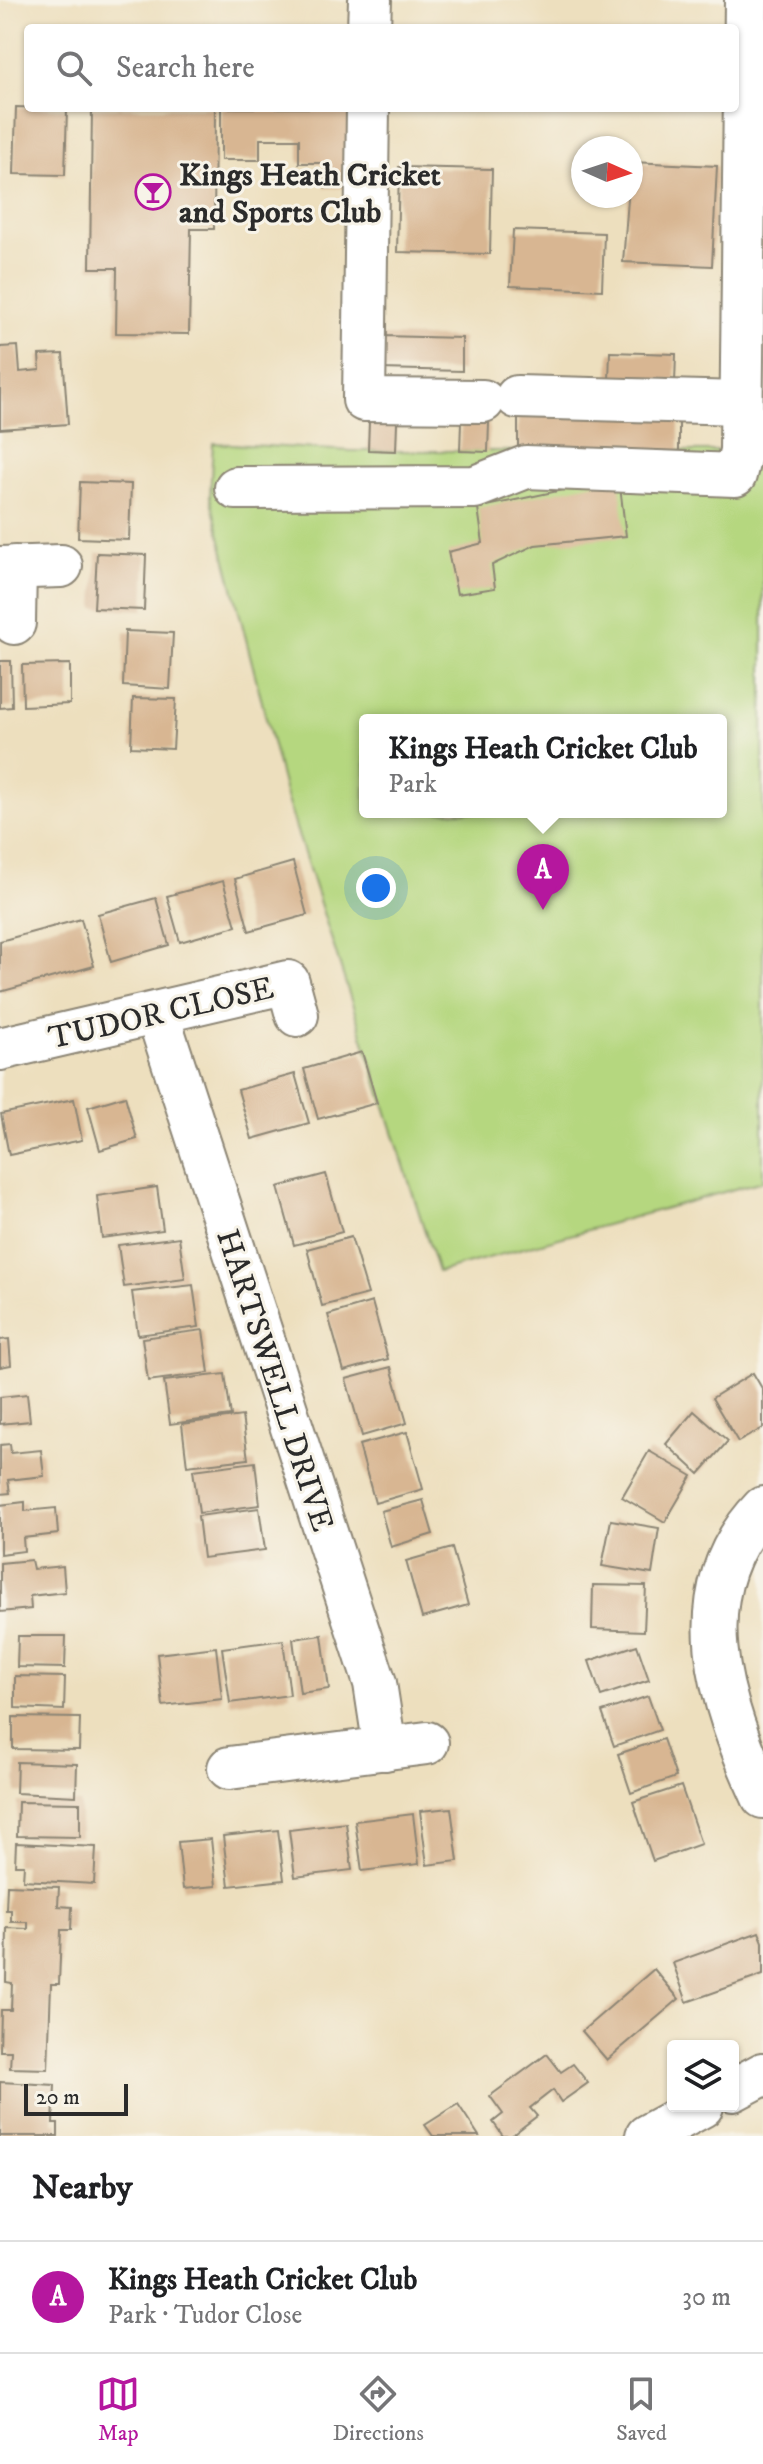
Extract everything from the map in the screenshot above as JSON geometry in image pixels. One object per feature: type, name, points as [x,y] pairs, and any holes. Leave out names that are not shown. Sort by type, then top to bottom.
[{"type":"street","points":[[369,24],[370,0]]},
{"type":"street","points":[[236,488],[475,487],[526,467],[735,475],[741,451],[746,0]]},
{"type":"street","points":[[368,112],[364,400],[741,403]]},
{"type":"street","points":[[14,623],[8,568],[61,566]]},
{"type":"street","name":"TUDOR CLOSE","points":[[0,1049],[288,982],[297,1015]]},
{"type":"street","name":"HARTSWELL DRIVE","points":[[157,1013],[375,1683],[385,1749]]},
{"type":"street","points":[[763,1508],[741,1531],[720,1572],[714,1640],[738,1741],[763,1797]]},
{"type":"street","points":[[229,1768],[427,1743]]},
{"type":"street","points":[[739,2087],[763,2074]]},
{"type":"street","points":[[647,2136],[691,2112]]},
{"type":"green space","points":[[213,443],[351,451],[763,451],[763,1181],[438,1272],[286,797],[210,497]]},
{"type":"building","points":[[16,107],[24,107],[24,112],[67,112],[65,175],[14,174]]},
{"type":"building","name":"Kings Heath Cricket and Sports Club","points":[[92,112],[215,112],[214,229],[191,229],[189,334],[116,333],[117,268],[90,268]]},
{"type":"building","points":[[221,112],[349,112],[349,188],[325,188],[326,163],[299,163],[299,139],[260,139],[260,160],[221,160]]},
{"type":"building","points":[[643,163],[717,166],[712,266],[623,262],[627,208],[643,208]]},
{"type":"building","points":[[399,167],[492,169],[490,254],[397,252]]},
{"type":"building","points":[[513,230],[604,233],[602,290],[510,286]]},
{"type":"building","points":[[382,336],[462,338],[462,371],[381,369]]},
{"type":"building","points":[[18,346],[20,372],[40,370],[39,355],[63,354],[68,424],[0,429],[0,347]]},
{"type":"building","points":[[610,352],[676,354],[675,383],[609,381]]},
{"type":"building","points":[[518,414],[679,416],[679,451],[518,449]]},
{"type":"building","points":[[369,421],[397,422],[396,451],[368,450]]},
{"type":"building","points":[[461,422],[489,423],[488,452],[460,451]]},
{"type":"building","points":[[619,478],[626,536],[535,545],[492,565],[495,588],[457,594],[448,552],[483,543],[478,508]]},
{"type":"building","points":[[80,482],[131,484],[129,540],[78,538]]},
{"type":"building","points":[[97,553],[146,555],[144,610],[94,608]]},
{"type":"building","points":[[125,631],[173,633],[170,689],[123,686]]},
{"type":"building","points":[[0,661],[11,661],[12,707],[0,708]]},
{"type":"building","points":[[70,664],[70,704],[23,706],[22,665]]},
{"type":"building","points":[[133,698],[176,699],[173,749],[131,747]]},
{"type":"building","points":[[293,862],[307,915],[249,931],[235,879]]},
{"type":"building","points":[[223,881],[236,926],[180,942],[167,896]]},
{"type":"building","points":[[156,898],[169,945],[111,962],[98,914]]},
{"type":"building","points":[[81,919],[94,966],[0,992],[0,941]]},
{"type":"building","points":[[362,1052],[377,1103],[318,1119],[304,1069]]},
{"type":"building","points":[[295,1074],[309,1123],[252,1139],[238,1090]]},
{"type":"building","points":[[125,1096],[137,1139],[100,1150],[88,1107]]},
{"type":"building","points":[[74,1099],[82,1140],[9,1155],[1,1114]]},
{"type":"building","points":[[326,1174],[342,1232],[294,1245],[278,1187]]},
{"type":"building","points":[[157,1187],[163,1230],[102,1238],[97,1196]]},
{"type":"building","points":[[179,1237],[185,1279],[124,1287],[118,1245]]},
{"type":"building","points":[[351,1237],[368,1294],[322,1306],[307,1249]]},
{"type":"building","points":[[193,1285],[199,1327],[138,1335],[132,1292]]},
{"type":"building","points":[[372,1302],[388,1359],[344,1371],[328,1315]]},
{"type":"building","points":[[203,1330],[209,1373],[148,1381],[142,1338]]},
{"type":"building","points":[[9,1339],[11,1365],[0,1367],[0,1340]]},
{"type":"building","points":[[391,1367],[407,1423],[362,1436],[346,1379]]},
{"type":"building","points":[[753,1373],[763,1390],[763,1428],[738,1442],[712,1398]]},
{"type":"building","points":[[225,1374],[231,1416],[170,1424],[164,1381]]},
{"type":"building","points":[[27,1394],[30,1421],[0,1424],[0,1397]]},
{"type":"building","points":[[694,1411],[728,1441],[699,1474],[666,1444]]},
{"type":"building","points":[[242,1416],[248,1459],[187,1466],[182,1424]]},
{"type":"building","points":[[407,1432],[423,1489],[375,1503],[359,1445]]},
{"type":"building","points":[[10,1444],[11,1453],[41,1450],[44,1476],[8,1480],[10,1493],[0,1494],[0,1445]]},
{"type":"building","points":[[649,1451],[692,1476],[665,1522],[622,1497]]},
{"type":"building","points":[[255,1462],[260,1505],[199,1513],[193,1470]]},
{"type":"building","points":[[423,1500],[433,1534],[391,1547],[381,1511]]},
{"type":"building","points":[[25,1502],[25,1511],[56,1508],[58,1534],[23,1538],[24,1551],[0,1554],[0,1505]]},
{"type":"building","points":[[259,1508],[265,1550],[203,1558],[198,1516]]},
{"type":"building","points":[[611,1520],[659,1528],[652,1574],[602,1566]]},
{"type":"building","points":[[452,1548],[468,1605],[422,1618],[406,1561]]},
{"type":"building","points":[[31,1560],[33,1569],[63,1566],[65,1592],[30,1596],[31,1609],[0,1612],[0,1563]]},
{"type":"building","points":[[593,1585],[646,1586],[644,1631],[592,1629]]},
{"type":"building","points":[[322,1635],[329,1689],[300,1693],[293,1639]]},
{"type":"building","points":[[18,1636],[66,1636],[65,1668],[17,1667]]},
{"type":"building","points":[[283,1640],[290,1695],[230,1703],[222,1648]]},
{"type":"building","points":[[637,1645],[649,1680],[601,1696],[589,1661]]},
{"type":"building","points":[[216,1647],[222,1699],[163,1706],[157,1654]]},
{"type":"building","points":[[15,1676],[65,1677],[64,1710],[15,1708]]},
{"type":"building","points":[[648,1696],[660,1730],[614,1746],[602,1712]]},
{"type":"building","points":[[13,1717],[80,1718],[79,1750],[13,1749]]},
{"type":"building","points":[[663,1739],[676,1777],[631,1793],[618,1754]]},
{"type":"building","points":[[17,1762],[77,1764],[76,1796],[16,1793]]},
{"type":"building","points":[[681,1786],[701,1844],[653,1861],[633,1802]]},
{"type":"building","points":[[18,1802],[80,1803],[80,1837],[17,1836]]},
{"type":"building","points":[[451,1808],[458,1861],[427,1865],[420,1811]]},
{"type":"building","points":[[413,1814],[419,1864],[362,1871],[355,1821]]},
{"type":"building","points":[[346,1823],[352,1870],[295,1877],[289,1830]]},
{"type":"building","points":[[278,1830],[284,1880],[229,1886],[223,1836]]},
{"type":"building","points":[[211,1839],[216,1886],[183,1889],[178,1842]]},
{"type":"building","points":[[16,1843],[96,1847],[94,1884],[23,1880],[24,1865],[15,1865]]},
{"type":"building","points":[[7,1885],[59,1887],[58,1906],[72,1907],[71,1930],[61,1930],[59,1984],[51,1984],[48,2069],[10,2068],[11,2051],[0,2051],[1,2010],[11,2010],[12,1983],[6,1982],[7,1928],[28,1929],[28,1922],[11,1922],[11,1910],[6,1910]]},
{"type":"building","points":[[759,1932],[763,1942],[763,1975],[687,2002],[673,1963]]},
{"type":"building","points":[[654,1969],[679,1999],[607,2060],[582,2031]]},
{"type":"building","points":[[547,2054],[561,2072],[573,2064],[588,2083],[561,2102],[553,2090],[530,2108],[537,2116],[511,2136],[503,2136],[493,2122],[503,2114],[490,2096]]},
{"type":"building","points":[[0,2082],[55,2085],[53,2123],[58,2123],[58,2136],[0,2136]]},
{"type":"building","points":[[458,2104],[479,2136],[433,2136],[425,2125]]},
{"type":"place","name":"Kings Heath Cricket and Sports Club","points":[[153,192]]},
{"type":"place","name":"Kings Heath Cricket Club","points":[[543,910]]}]
